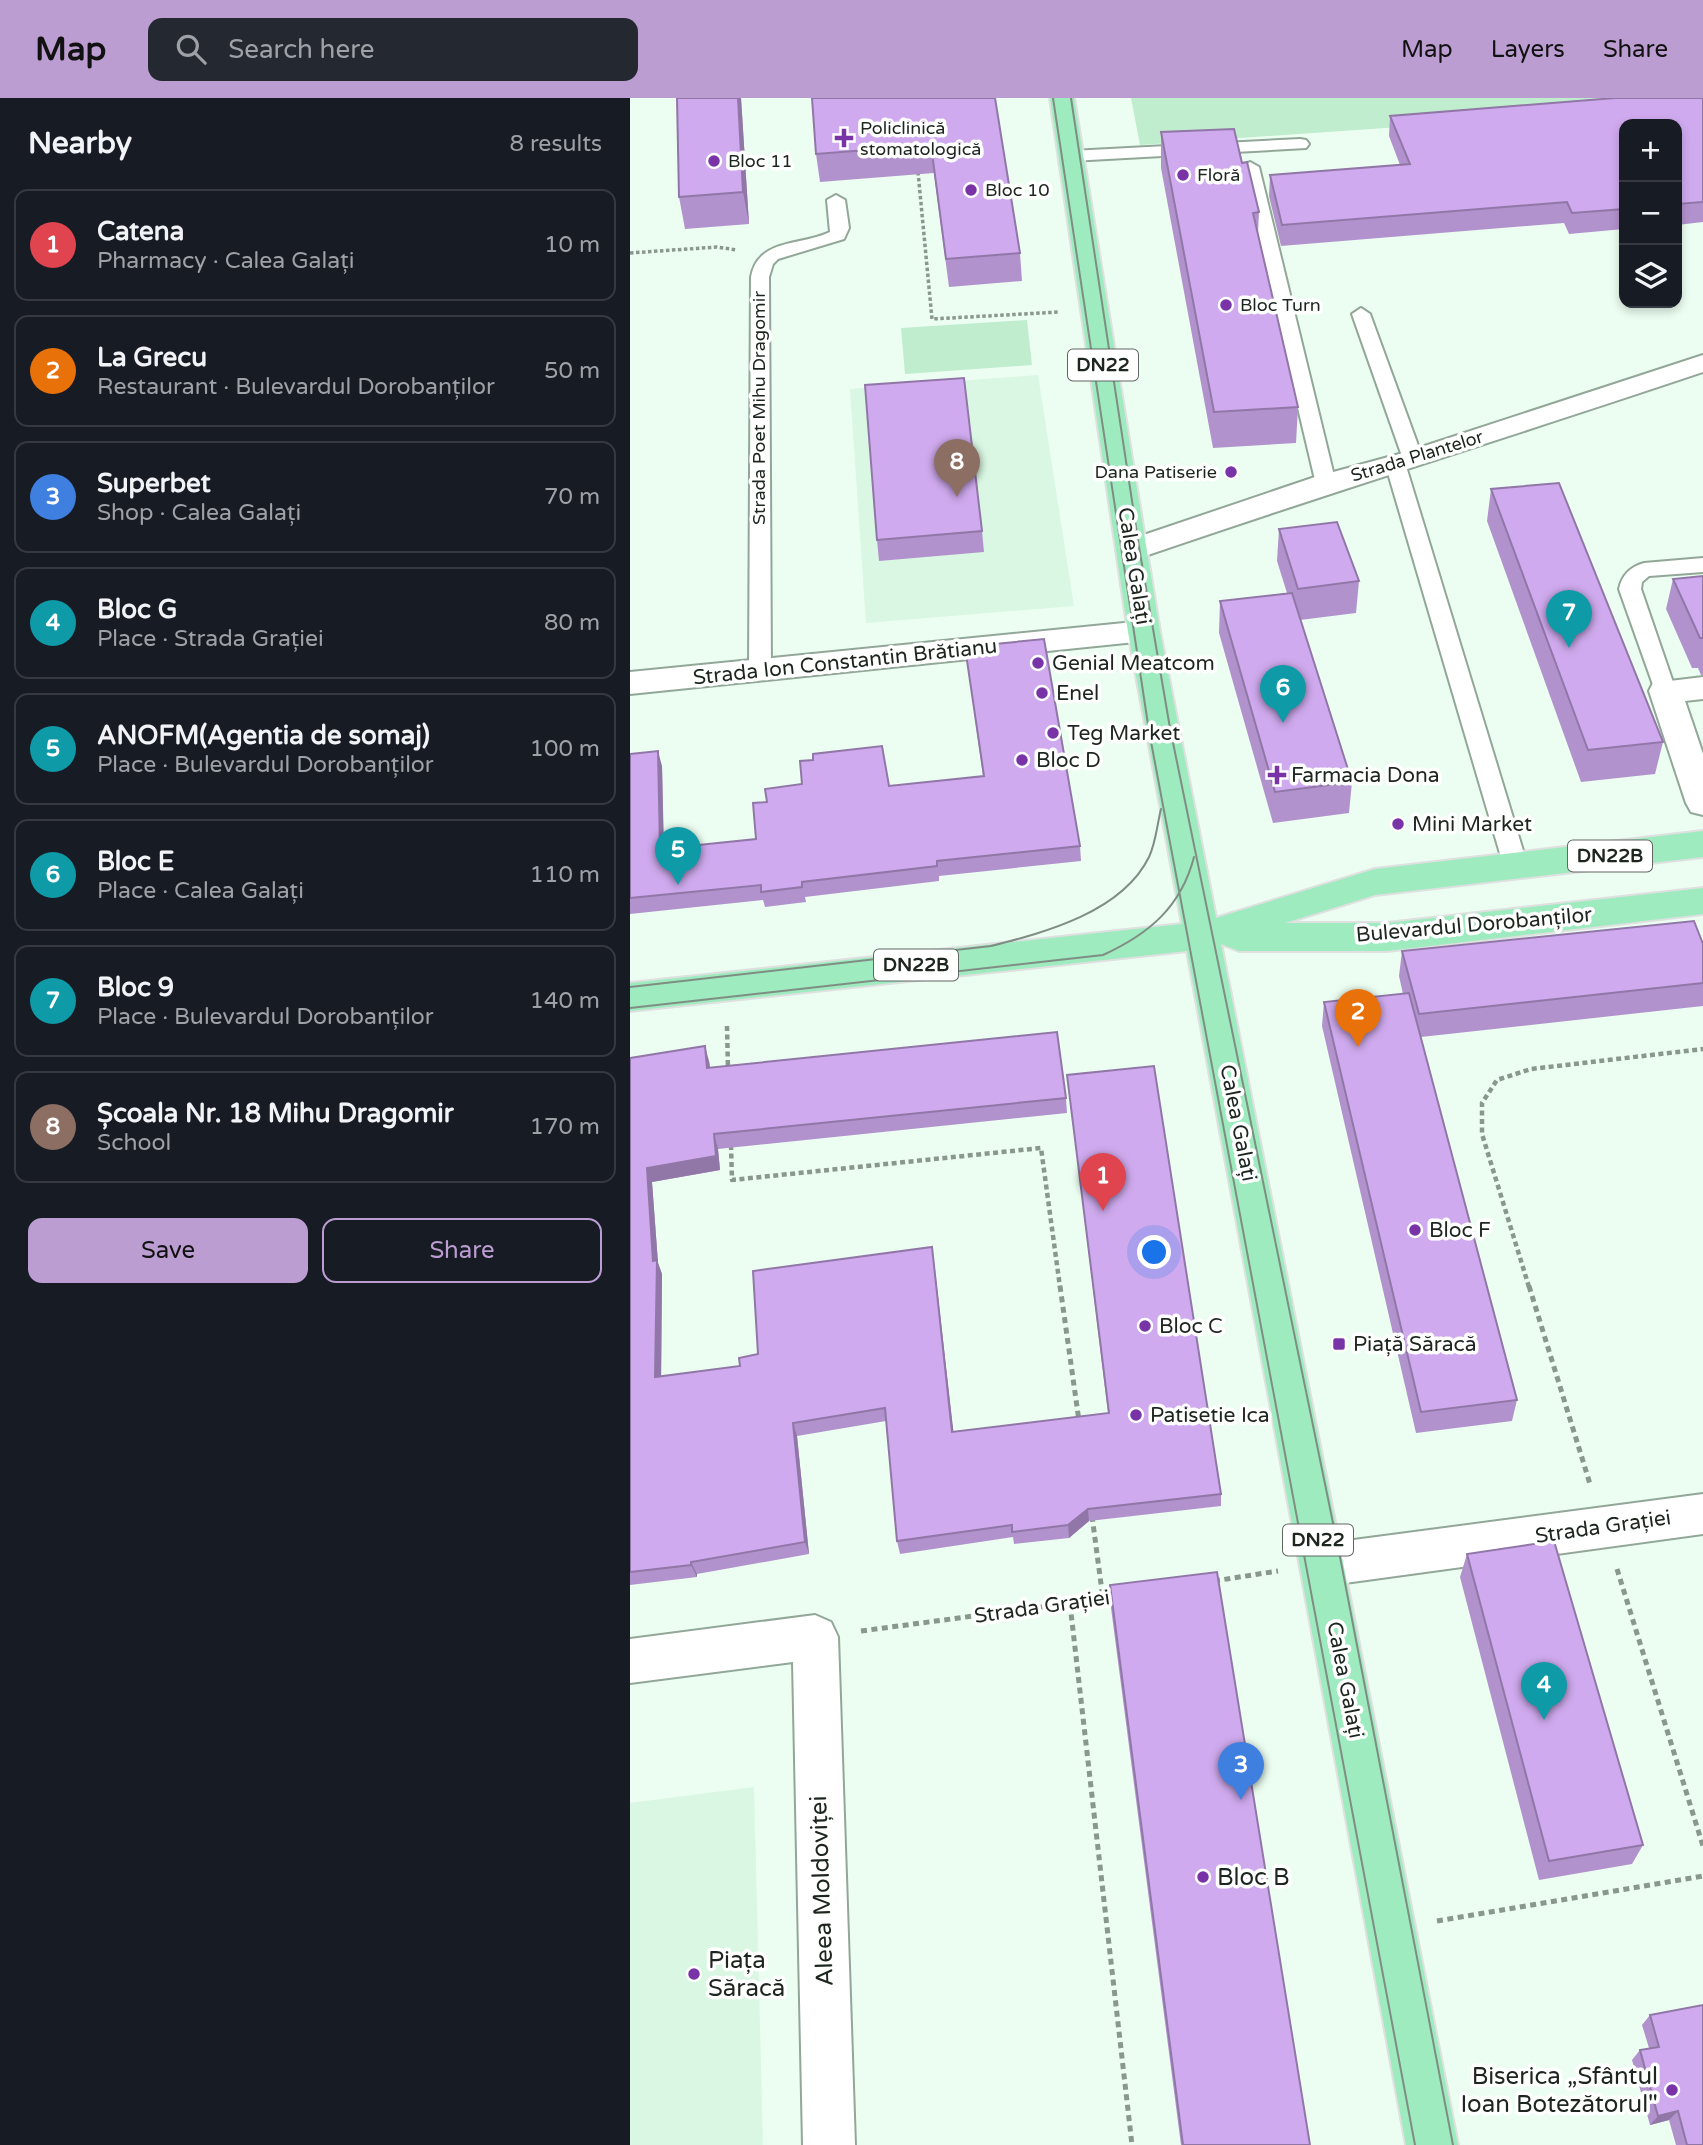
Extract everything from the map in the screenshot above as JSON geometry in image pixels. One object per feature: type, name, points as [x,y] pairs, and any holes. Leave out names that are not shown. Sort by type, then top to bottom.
[{"type":"main road","name":"Calea Galați","points":[[1062,98],[1144,632],[1432,2145]]},
{"type":"main road","name":"Bulevardul Dorobanților","points":[[1202,936],[1375,882],[1703,844]]},
{"type":"main road","name":"Bulevardul Dorobanților","points":[[630,997],[1202,936],[1387,937],[1703,901]]},
{"type":"street","name":"Strada Plantelor","points":[[1130,550],[1703,363]]},
{"type":"street","name":"Strada Ion Constantin Brătianu","points":[[630,683],[1144,632]]},
{"type":"street","points":[[1703,688],[1665,691],[1703,803]]},
{"type":"street","name":"Strada Grației","points":[[1323,1564],[1703,1514]]},
{"type":"street","points":[[630,1661],[815,1637]]},
{"type":"street","name":"Aleea Moldoviței","points":[[815,1637],[829,2145]]},
{"type":"lane","points":[[1071,156],[1300,144]]},
{"type":"lane","points":[[1250,167],[1326,484]]},
{"type":"lane","points":[[774,255],[787,249],[825,243],[838,235],[840,228],[836,200]]},
{"type":"lane","name":"Strada Poet Mihu Dragomir","points":[[760,670],[759,283],[764,262],[774,255]]},
{"type":"lane","points":[[1361,314],[1516,867]]},
{"type":"lane","points":[[1665,691],[1630,590],[1632,579],[1644,570],[1703,565]]},
{"type":"path","points":[[917,167],[933,319],[1095,310]]},
{"type":"path","points":[[630,253],[717,247],[774,255]]},
{"type":"path","points":[[725,986],[729,1075]]},
{"type":"path","points":[[1703,1049],[1531,1069],[1497,1080],[1482,1103],[1482,1134],[1703,1846]]},
{"type":"path","points":[[731,1141],[732,1180],[1041,1148],[1080,1435]]},
{"type":"path","points":[[1090,1503],[1103,1599]]},
{"type":"path","points":[[1211,1582],[1323,1564]]},
{"type":"path","name":"Strada Grației","points":[[815,1637],[1130,1595]]},
{"type":"path","points":[[1070,1604],[1132,2145]]},
{"type":"path","points":[[1391,1928],[1703,1876]]},
{"type":"shaded area","points":[[1131,98],[1703,98],[1703,106],[1140,145]]},
{"type":"shaded area","points":[[1027,320],[1032,365],[905,374],[901,328]]},
{"type":"shaded area","points":[[1038,375],[1074,606],[866,623],[850,389]]},
{"type":"shaded area","name":"Piața Săracă","points":[[754,1787],[763,2145],[630,2145],[630,1803]]},
{"type":"building","name":"Bloc 11","points":[[677,98],[738,98],[743,192],[679,197]]},
{"type":"building","name":"Bloc 10","points":[[812,98],[995,98],[1020,253],[946,259],[931,145],[816,154]]},
{"type":"building","points":[[1615,98],[1703,98],[1703,202],[1682,204],[1682,119],[1619,119],[1619,209],[1572,213],[1567,202],[1282,225],[1270,175],[1410,164],[1390,116]]},
{"type":"building","name":"Bloc Turn","points":[[1234,129],[1242,163],[1247,162],[1259,212],[1253,213],[1298,407],[1214,412],[1161,132]]},
{"type":"building","points":[[964,378],[982,531],[877,540],[865,385]]},
{"type":"building","points":[[1559,483],[1663,742],[1588,750],[1491,489]]},
{"type":"building","points":[[1337,522],[1359,581],[1298,589],[1279,529]]},
{"type":"building","points":[[1703,576],[1703,638],[1700,638],[1673,579]]},
{"type":"building","points":[[1292,593],[1352,782],[1275,792],[1220,601]]},
{"type":"building","points":[[1044,639],[1080,846],[937,861],[937,866],[802,882],[802,887],[761,892],[761,885],[630,898],[630,754],[658,751],[660,849],[756,839],[753,803],[767,802],[765,789],[802,784],[800,761],[813,760],[813,754],[882,746],[889,786],[984,776],[965,647]]},
{"type":"building","points":[[1694,921],[1703,944],[1703,983],[1419,1014],[1402,951]]},
{"type":"building","points":[[1409,993],[1517,1400],[1421,1412],[1324,1002]]},
{"type":"building","points":[[1057,1032],[1066,1098],[714,1134],[716,1156],[647,1168],[653,1261],[657,1260],[655,1377],[740,1366],[739,1358],[758,1354],[753,1271],[932,1247],[952,1432],[1109,1413],[1067,1075],[1154,1066],[1221,1494],[1088,1509],[1068,1525],[1012,1532],[1012,1525],[897,1541],[885,1408],[793,1423],[805,1542],[691,1562],[691,1565],[630,1572],[630,1058],[705,1046],[707,1068]]},
{"type":"building","points":[[1554,1541],[1643,1845],[1549,1861],[1467,1554]]},
{"type":"building","name":"Bloc B","points":[[1217,1572],[1310,2145],[1183,2145],[1110,1585]]},
{"type":"building","name":"Biserica „Sfântul Ioan Botezătorul\"","points":[[1703,2005],[1703,2145],[1687,2145],[1678,2111],[1658,2116],[1640,2050],[1659,2047],[1650,2015]]},
{"type":"tram line","points":[[1053,98],[1149,731],[1179,893]]},
{"type":"tram line","points":[[1071,98],[1139,547],[1170,728],[1341,1562],[1453,2145]]},
{"type":"tram line","points":[[630,987],[991,946],[1035,934],[1080,917],[1121,892],[1137,876],[1149,857],[1161,809]]},
{"type":"tram line","points":[[1179,893],[1194,857]]},
{"type":"tram line","points":[[630,1008],[1103,955],[1149,928],[1179,893]]},
{"type":"tram line","points":[[1179,893],[1415,2145]]},
{"type":"place","name":"Policlinică stomatologică","points":[[844,138]]},
{"type":"place","name":"Bloc 11","points":[[714,161]]},
{"type":"place","name":"Floră","points":[[1183,175]]},
{"type":"place","name":"Bloc 10","points":[[971,190]]},
{"type":"place","name":"Bloc Turn","points":[[1226,305]]},
{"type":"place","name":"Dana Patiserie","points":[[1231,472]]},
{"type":"place","name":"Școala Nr. 18 Mihu Dragomir","points":[[957,497]]},
{"type":"place","name":"Bloc 9","points":[[1569,648]]},
{"type":"place","name":"Genial Meatcom","points":[[1038,663]]},
{"type":"place","name":"Enel","points":[[1042,693]]},
{"type":"place","name":"Bloc E","points":[[1283,723]]},
{"type":"place","name":"Teg Market","points":[[1053,733]]},
{"type":"place","name":"Bloc D","points":[[1022,760]]},
{"type":"place","name":"Farmacia Dona","points":[[1277,775]]},
{"type":"place","name":"Mini Market","points":[[1398,824]]},
{"type":"place","name":"ANOFM(Agentia de somaj)","points":[[678,885]]},
{"type":"place","name":"La Grecu","points":[[1358,1047]]},
{"type":"place","name":"Catena","points":[[1103,1211]]},
{"type":"place","name":"Bloc F","points":[[1415,1230]]},
{"type":"place","name":"Bloc C","points":[[1145,1326]]},
{"type":"place","name":"Piață Săracă","points":[[1339,1344]]},
{"type":"place","name":"Patisetie Ica","points":[[1136,1415]]},
{"type":"place","name":"Bloc G","points":[[1544,1720]]},
{"type":"place","name":"Superbet","points":[[1241,1800]]},
{"type":"place","name":"Bloc B","points":[[1203,1877]]},
{"type":"place","name":"Piața Săracă","points":[[694,1974]]},
{"type":"place","name":"Biserica „Sfântul Ioan Botezătorul\"","points":[[1672,2090]]}]
